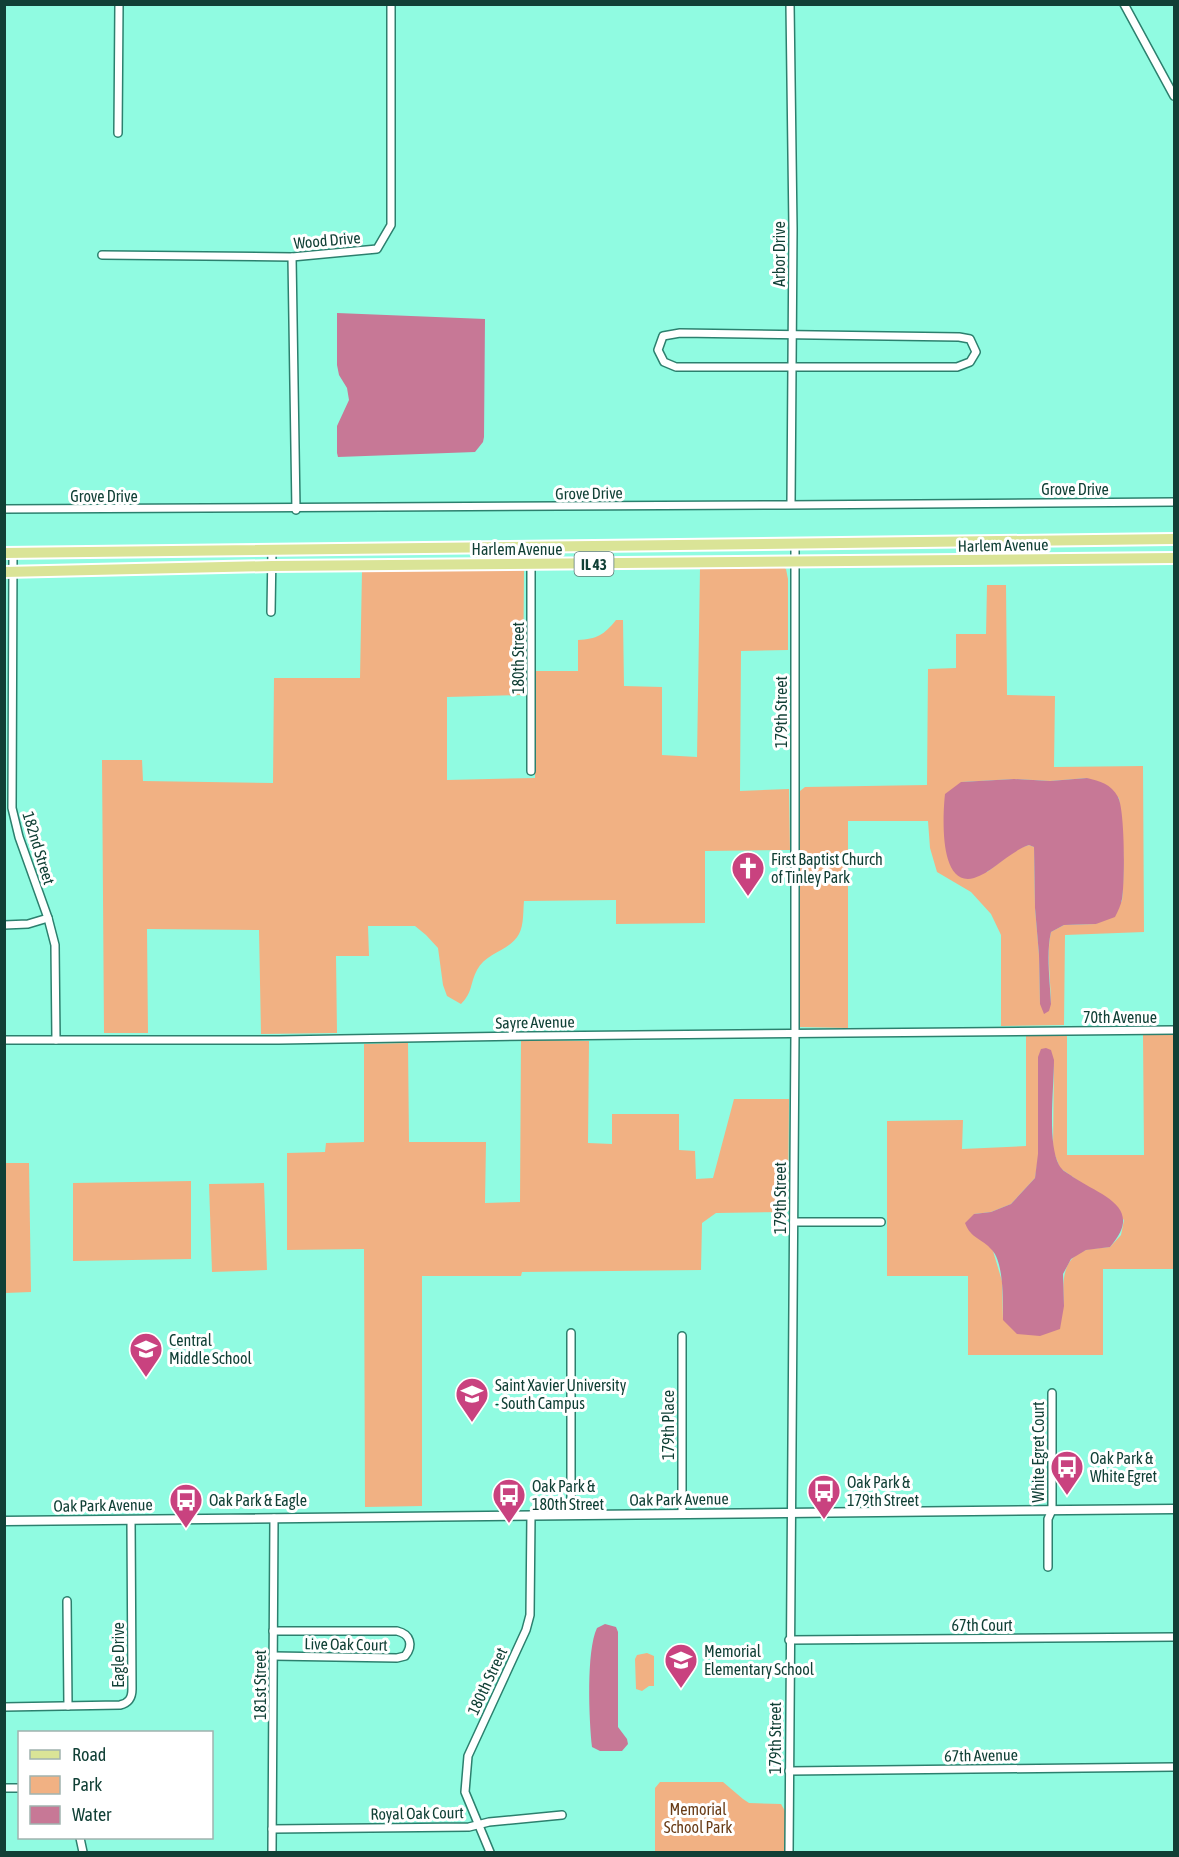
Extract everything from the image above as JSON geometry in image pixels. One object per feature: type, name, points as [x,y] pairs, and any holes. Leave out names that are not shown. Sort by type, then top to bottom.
[{"type":"main road","name":"Harlem Avenue","points":[[9,553],[1174,539]]},
{"type":"main road","points":[[1049,540],[1049,559]]},
{"type":"main road","name":"Harlem Avenue","points":[[9,572],[272,566],[1174,558]]},
{"type":"street","points":[[118,133],[119,4]]},
{"type":"street","name":"Wood Drive","points":[[102,255],[292,257],[377,249],[391,225],[391,4]]},
{"type":"street","name":"Arbor Drive","points":[[790,4],[791,504]]},
{"type":"street","points":[[1124,4],[1174,96]]},
{"type":"street","points":[[292,257],[296,510]]},
{"type":"street","points":[[680,333],[959,337],[970,339],[976,351],[970,362],[957,367],[791,368],[676,367],[664,362],[658,350],[663,336],[680,333]]},
{"type":"street","name":"Grove Drive","points":[[4,509],[296,510],[1174,502]]},
{"type":"street","name":"179th Street","points":[[789,1852],[795,1034],[795,543]]},
{"type":"street","name":"180th Street","points":[[531,546],[531,771]]},
{"type":"street","points":[[271,612],[272,550]]},
{"type":"street","name":"182nd Street","points":[[9,553],[8,754],[12,808],[19,837],[48,918],[55,945],[56,1040]]},
{"type":"street","points":[[4,925],[28,924],[48,918]]},
{"type":"street","name":"Sayre Avenue","points":[[4,1040],[279,1040],[1065,1030]]},
{"type":"street","name":"70th Avenue","points":[[1065,1030],[1174,1030]]},
{"type":"street","points":[[794,1222],[881,1222]]},
{"type":"street","points":[[571,1334],[571,1515]]},
{"type":"street","name":"179th Place","points":[[682,1336],[682,1514]]},
{"type":"street","name":"White Egret Court","points":[[1048,1567],[1048,1519],[1052,1510],[1052,1393]]},
{"type":"street","name":"Oak Park Avenue","points":[[4,1521],[1174,1509]]},
{"type":"street","name":"180th Street","points":[[490,1852],[465,1792],[468,1756],[526,1630],[530,1615],[531,1515]]},
{"type":"street","name":"181st Street","points":[[272,1852],[274,1518]]},
{"type":"street","name":"Eagle Drive","points":[[4,1707],[120,1705],[132,1696],[131,1520]]},
{"type":"street","points":[[67,1601],[68,1706]]},
{"type":"street","name":"Live Oak Court","points":[[273,1631],[397,1631],[404,1633],[409,1638],[410,1644],[405,1656],[397,1658],[273,1656]]},
{"type":"street","name":"67th Court","points":[[789,1640],[1174,1637]]},
{"type":"street","name":"67th Avenue","points":[[789,1771],[1174,1767]]},
{"type":"street","name":"Royal Oak Court","points":[[272,1829],[469,1827],[478,1824],[562,1815]]},
{"type":"green space","points":[[780,565],[786,569],[788,579],[788,650],[741,651],[740,791],[789,789],[790,850],[705,851],[705,923],[616,924],[616,900],[524,901],[523,922],[519,934],[510,944],[481,964],[468,995],[461,1004],[447,996],[443,985],[438,948],[426,935],[415,926],[368,926],[369,956],[336,956],[337,1033],[261,1034],[259,930],[147,929],[148,1033],[104,1033],[102,760],[142,760],[143,781],[273,783],[274,678],[360,678],[362,571],[524,569],[523,695],[447,697],[447,780],[535,778],[535,671],[578,671],[578,640],[600,635],[616,620],[623,620],[624,686],[662,687],[662,755],[697,757],[700,568]]},
{"type":"green space","points":[[987,585],[1006,585],[1007,695],[1055,696],[1054,767],[1143,766],[1144,932],[1065,935],[1064,1025],[1001,1026],[1001,935],[991,914],[971,892],[937,872],[930,848],[928,821],[848,821],[848,1028],[799,1027],[800,791],[805,787],[927,785],[928,669],[956,668],[956,634],[986,634]],"holes":[[[1087,778],[1119,798],[1123,849],[1122,901],[1096,924],[1064,925],[1051,932],[1049,958],[1051,1004],[1040,1004],[1034,847],[1029,845],[1017,849],[987,872],[961,782],[1014,779],[1050,781]]]},
{"type":"green space","points":[[1067,1034],[1067,1155],[1144,1155],[1143,1035],[1174,1035],[1174,1269],[1103,1269],[1103,1355],[968,1355],[968,1276],[887,1276],[887,1121],[963,1120],[962,1149],[1026,1146],[1026,1035]],"holes":[[[1054,1060],[1053,1150],[1060,1168],[1124,1220],[1121,1235],[1110,1247],[1086,1250],[1071,1259],[1065,1273],[1064,1306],[1003,1320],[1002,1281],[993,1251],[974,1214],[991,1212],[1011,1204],[1035,1178]]]},
{"type":"green space","points":[[521,1040],[589,1041],[588,1143],[612,1144],[612,1114],[679,1114],[679,1150],[695,1151],[696,1179],[713,1178],[734,1099],[789,1099],[788,1212],[716,1213],[702,1223],[701,1270],[522,1272],[521,1276],[422,1276],[422,1506],[365,1507],[364,1249],[287,1250],[287,1153],[325,1152],[326,1143],[364,1142],[364,1044],[408,1043],[409,1142],[486,1142],[485,1203],[520,1202]]},
{"type":"green space","points":[[5,1163],[29,1163],[31,1292],[5,1293]]},
{"type":"green space","points":[[191,1181],[191,1259],[73,1261],[73,1183]]},
{"type":"green space","points":[[264,1183],[267,1270],[212,1272],[209,1184]]},
{"type":"green space","points":[[647,1653],[654,1656],[654,1686],[649,1686],[642,1691],[636,1689],[635,1659],[637,1655]]},
{"type":"green space","name":"Memorial School Park","points":[[660,1782],[723,1782],[749,1803],[781,1804],[785,1811],[785,1852],[655,1852],[655,1788]]},
{"type":"water","points":[[337,313],[485,319],[484,437],[475,452],[338,457],[337,426],[349,400],[347,388],[339,375],[337,365]]},
{"type":"water","points":[[1087,778],[1109,786],[1118,797],[1124,846],[1122,899],[1115,917],[1096,924],[1064,925],[1051,932],[1049,958],[1051,1004],[1049,1011],[1044,1014],[1040,1004],[1034,847],[1029,845],[1021,848],[981,875],[974,878],[962,878],[954,872],[948,861],[945,847],[945,794],[961,782],[1014,779],[1050,781]]},
{"type":"water","points":[[1041,1049],[1051,1050],[1054,1060],[1052,1129],[1055,1155],[1059,1165],[1065,1172],[1116,1204],[1123,1222],[1120,1233],[1110,1247],[1086,1250],[1071,1259],[1063,1274],[1064,1306],[1060,1329],[1040,1336],[1017,1334],[1003,1320],[1002,1283],[996,1256],[988,1246],[970,1232],[965,1223],[974,1214],[991,1212],[1011,1204],[1035,1178],[1038,1154],[1038,1057]]},
{"type":"water","points":[[605,1624],[616,1627],[618,1632],[618,1727],[628,1744],[622,1751],[600,1751],[592,1747],[589,1704],[591,1652],[597,1628]]},
{"type":"place","name":"First Baptist Church of Tinley Park","points":[[748,897]]},
{"type":"place","name":"Central Middle School","points":[[146,1378]]},
{"type":"place","name":"Saint Xavier University - South Campus","points":[[472,1423]]},
{"type":"place","name":"Oak Park & White Egret","points":[[1067,1496]]},
{"type":"place","name":"Oak Park & 179th Street","points":[[824,1520]]},
{"type":"place","name":"Oak Park & 180th Street","points":[[509,1524]]},
{"type":"place","name":"Oak Park & Eagle","points":[[186,1529]]},
{"type":"place","name":"Memorial Elementary School","points":[[681,1689]]}]
